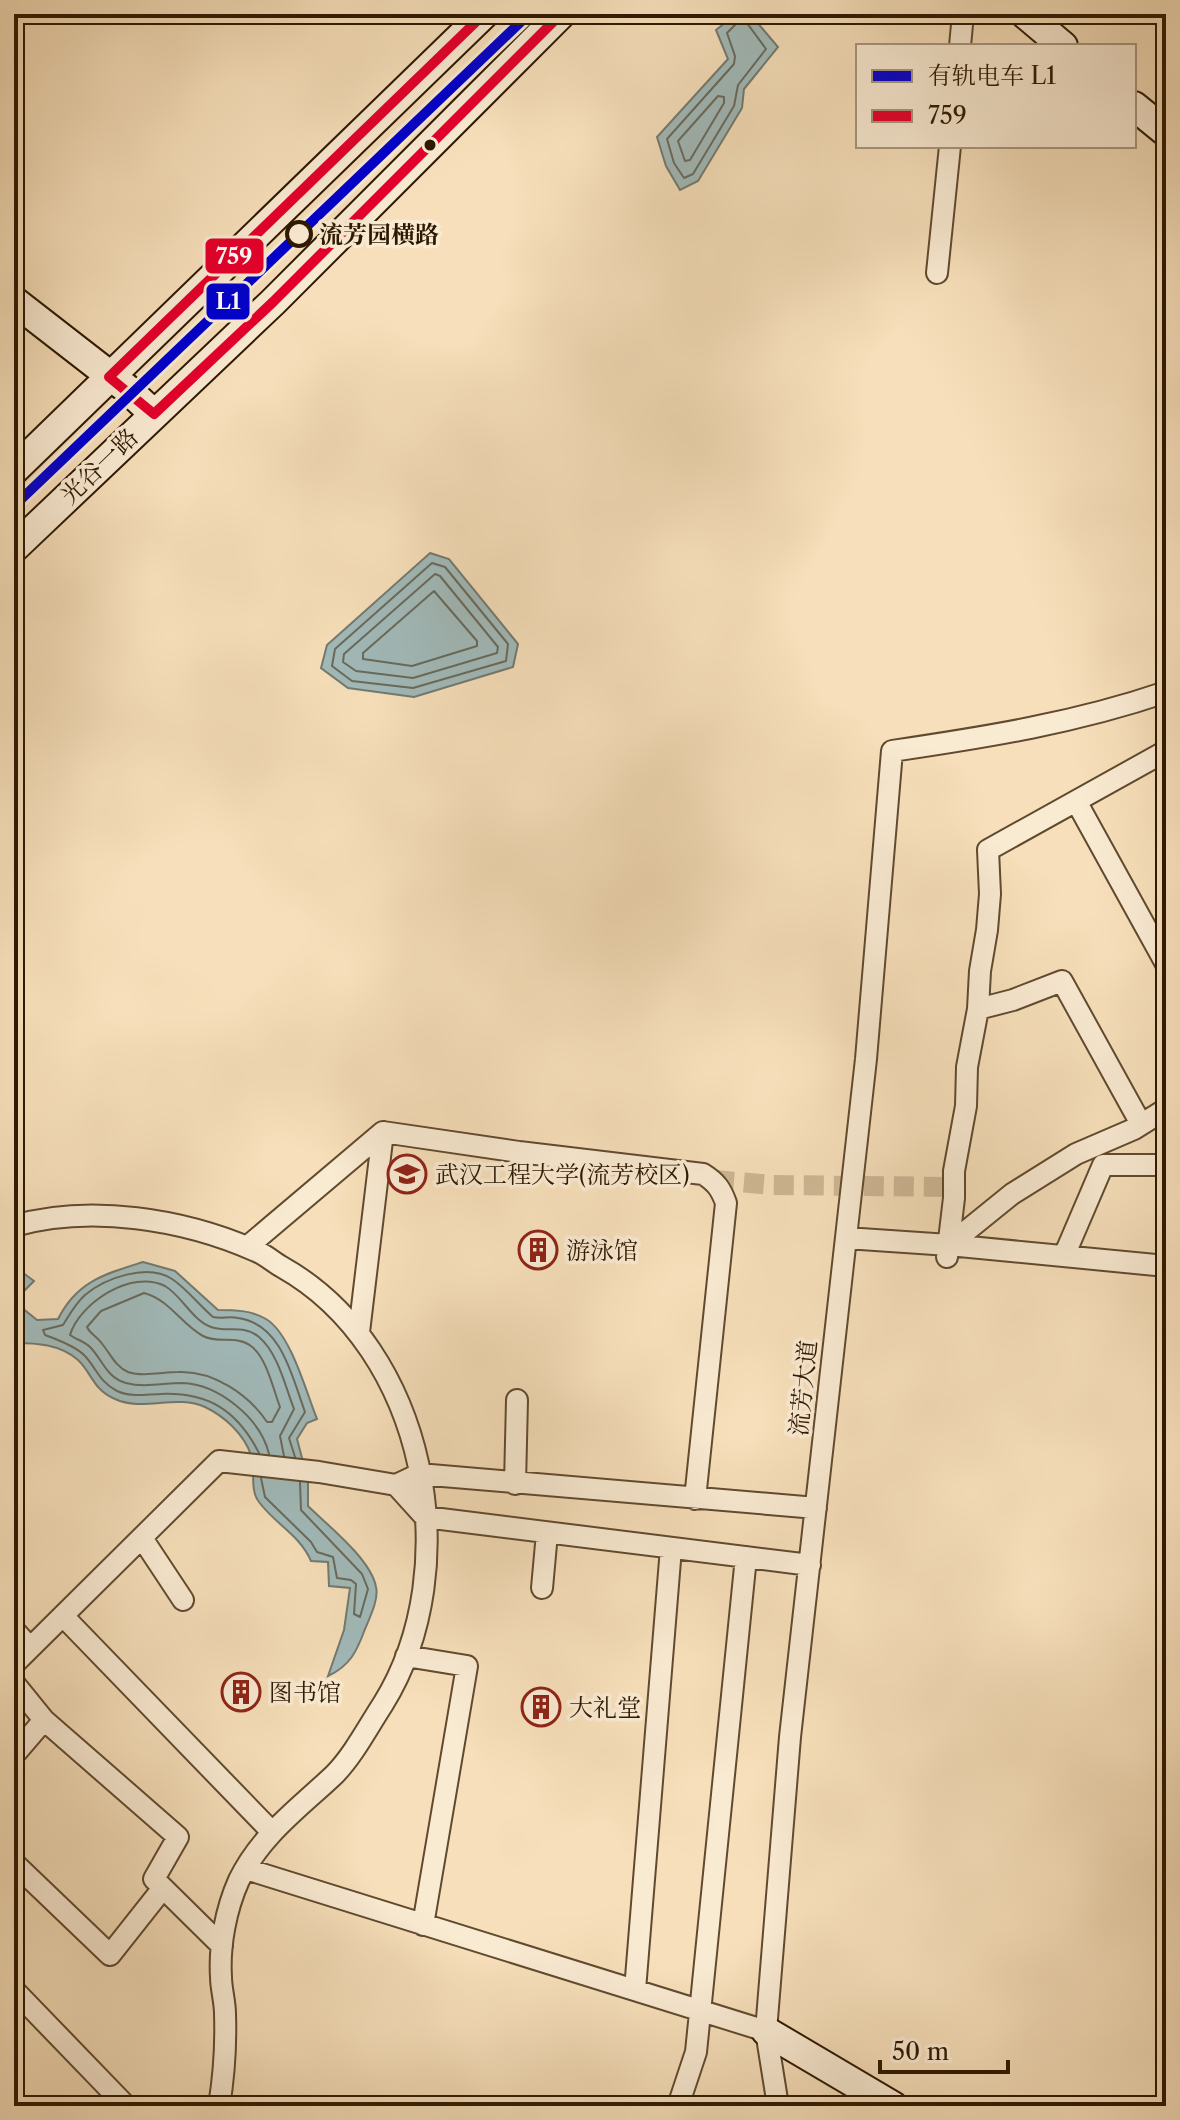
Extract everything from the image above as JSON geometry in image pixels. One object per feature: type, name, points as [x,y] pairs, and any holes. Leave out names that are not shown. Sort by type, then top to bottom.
[{"type":"main road","points":[[14,470],[484,14]]},
{"type":"main road","name":"光谷一路","points":[[14,548],[273,302],[561,14]]},
{"type":"main road","points":[[1025,14],[1061,44]]},
{"type":"main road","points":[[1136,108],[1166,132]]},
{"type":"main road","points":[[14,301],[154,414]]},
{"type":"main road","points":[[766,2031],[893,2106]]},
{"type":"street","points":[[960,44],[963,14]]},
{"type":"street","points":[[937,273],[950,148]]},
{"type":"street","name":"流芳大道","points":[[778,2106],[766,2031],[790,1737],[866,1059],[892,751],[1042,728],[1166,692]]},
{"type":"street","points":[[948,1251],[954,1171],[966,1106],[967,1067],[978,1009],[988,918],[988,850],[1166,752]]},
{"type":"street","points":[[1076,801],[1166,964]]},
{"type":"street","points":[[978,1009],[1013,1000],[1062,981],[1141,1124]]},
{"type":"street","points":[[948,1251],[1012,1194],[1076,1154],[1166,1109]]},
{"type":"street","points":[[383,1132],[519,1161],[703,1174],[714,1180],[726,1203],[695,1499]]},
{"type":"street","points":[[247,1247],[383,1132]]},
{"type":"street","points":[[359,1332],[383,1132]]},
{"type":"street","points":[[1064,1256],[1103,1165],[1166,1165]]},
{"type":"street","points":[[14,1226],[65,1217],[118,1217],[180,1226],[247,1247],[293,1272],[319,1292],[359,1332],[374,1355],[399,1403],[419,1474],[425,1517],[424,1589],[418,1624],[406,1656],[384,1702],[343,1764],[272,1832],[246,1869],[233,1899],[222,1946],[224,2075],[219,2106]]},
{"type":"street","points":[[846,1238],[948,1251],[1064,1256],[1166,1266]]},
{"type":"street","points":[[515,1484],[517,1400]]},
{"type":"street","points":[[14,1664],[219,1461],[319,1472],[396,1485],[419,1474],[816,1508]]},
{"type":"street","points":[[396,1485],[425,1517],[810,1565]]},
{"type":"street","points":[[542,1588],[547,1533]]},
{"type":"street","points":[[142,1538],[183,1600]]},
{"type":"street","points":[[635,1990],[671,1548]]},
{"type":"street","points":[[678,2106],[696,2052],[746,1557]]},
{"type":"street","points":[[63,1616],[272,1832]]},
{"type":"street","points":[[14,1630],[30,1648]]},
{"type":"street","points":[[406,1656],[467,1666],[423,1925]]},
{"type":"street","points":[[14,1683],[44,1720],[178,1837],[154,1879],[222,1946]]},
{"type":"street","points":[[14,1755],[44,1720]]},
{"type":"street","points":[[14,1863],[110,1955],[163,1888]]},
{"type":"street","points":[[246,1869],[766,2031]]},
{"type":"street","points":[[14,1990],[125,2106]]},
{"type":"water","points":[[736,14],[750,14],[778,47],[744,89],[742,108],[698,181],[680,190],[666,166],[657,137],[728,59],[716,30]]},
{"type":"water","points":[[430,553],[449,559],[518,644],[513,667],[414,697],[348,688],[321,668],[327,645]]},
{"type":"water","points":[[143,1262],[175,1271],[218,1310],[248,1312],[266,1319],[283,1337],[297,1364],[317,1419],[307,1423],[297,1439],[308,1481],[308,1506],[366,1565],[377,1592],[374,1608],[356,1651],[342,1668],[328,1676],[344,1630],[350,1588],[329,1586],[328,1562],[311,1561],[294,1537],[259,1502],[254,1491],[251,1455],[232,1426],[212,1411],[194,1403],[137,1404],[115,1399],[102,1391],[83,1365],[64,1351],[31,1343],[14,1343],[14,1266],[34,1281],[21,1294],[21,1307],[37,1320],[58,1319],[83,1287],[104,1275]]},
{"type":"tunnel","points":[[714,1180],[773,1185],[954,1187]]},
{"type":"tram line","name":"L1","points":[[14,506],[529,14]]},
{"type":"transit line","name":"759","points":[[484,14],[109,377],[154,414],[273,302],[561,14]]},
{"type":"place","name":"流芳园横路","points":[[299,234]]},
{"type":"place","name":"武汉工程大学(流芳校区)","points":[[407,1174]]},
{"type":"place","name":"游泳馆","points":[[538,1250]]},
{"type":"place","name":"图书馆","points":[[241,1692]]},
{"type":"place","name":"大礼堂","points":[[541,1707]]}]
